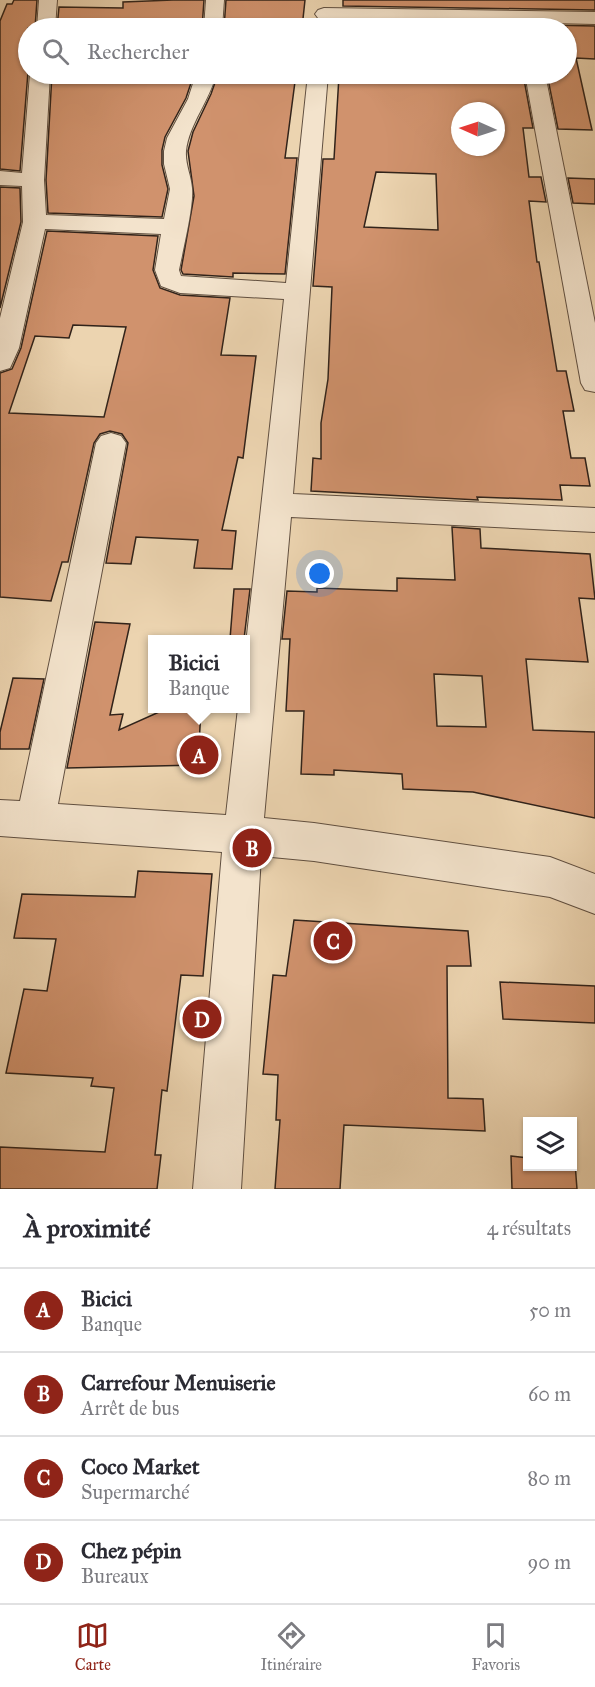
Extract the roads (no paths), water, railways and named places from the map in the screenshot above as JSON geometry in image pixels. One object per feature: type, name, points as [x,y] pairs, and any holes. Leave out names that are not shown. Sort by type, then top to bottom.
[{"type":"street","points":[[47,18],[48,0]]},
{"type":"street","points":[[214,18],[215,0]]},
{"type":"street","points":[[324,14],[522,15],[595,18]]},
{"type":"street","points":[[2,353],[25,270],[35,222],[33,180],[39,84]]},
{"type":"street","points":[[203,84],[198,99],[178,138],[175,151],[175,164],[182,189],[167,270],[170,281],[180,285],[298,292]]},
{"type":"street","points":[[217,1189],[243,835],[317,84]]},
{"type":"street","points":[[537,84],[595,383]]},
{"type":"street","points":[[0,178],[33,180]]},
{"type":"street","points":[[35,222],[175,226]]},
{"type":"street","points":[[0,268],[25,270]]},
{"type":"street","points":[[111,443],[18,818],[315,842],[550,877],[595,894]]},
{"type":"street","points":[[277,505],[595,520]]},
{"type":"place","name":"Bicici","points":[[199,755]]},
{"type":"place","name":"Carrefour Menuiserie","points":[[252,848]]},
{"type":"place","name":"Coco Market","points":[[333,941]]},
{"type":"place","name":"Chez pépin","points":[[202,1019]]}]
